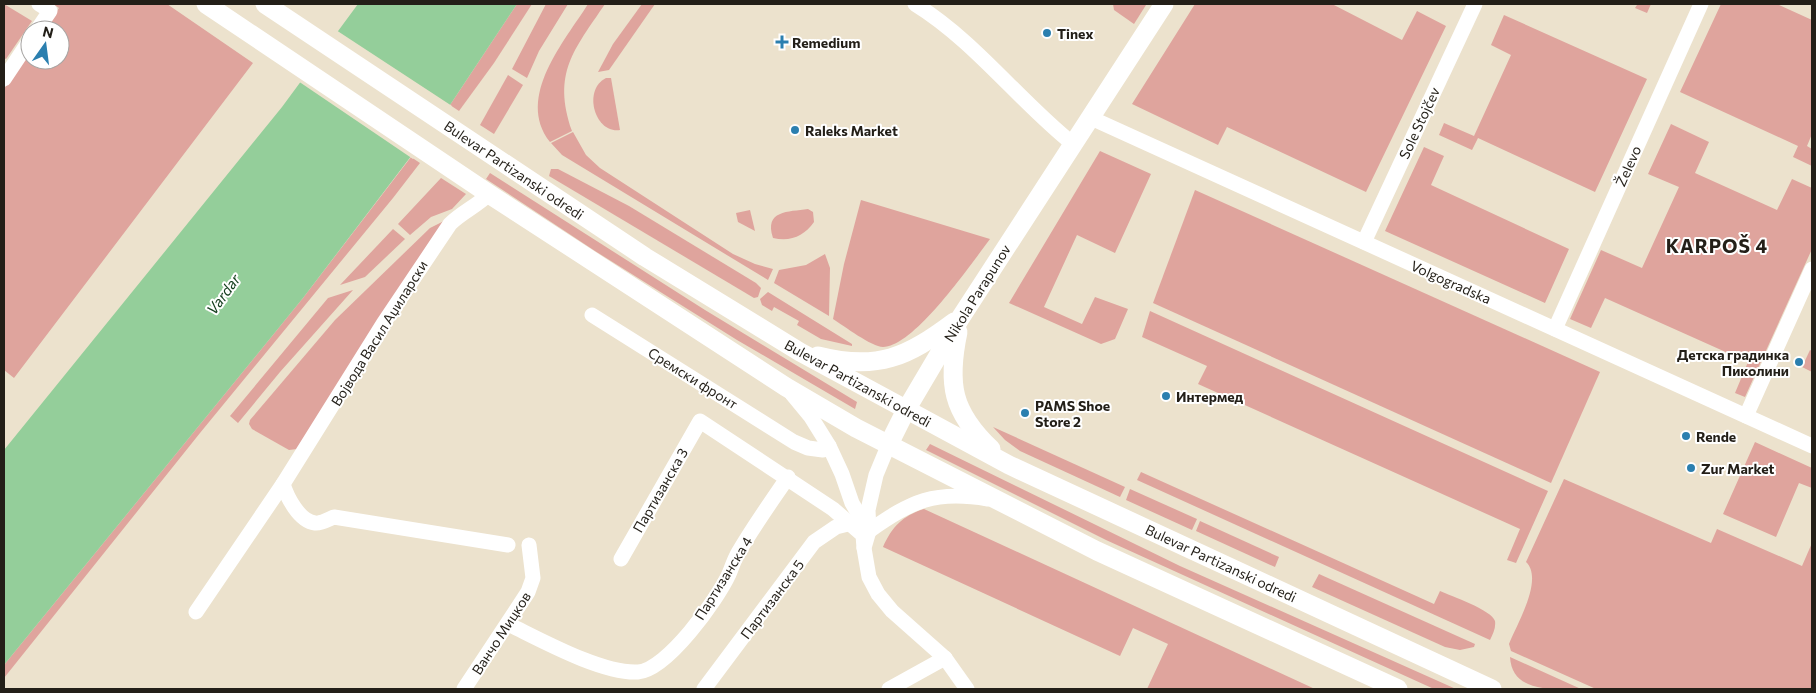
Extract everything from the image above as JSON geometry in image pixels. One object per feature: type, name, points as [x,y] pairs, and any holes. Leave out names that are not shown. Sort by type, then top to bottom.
[{"type":"street","points":[[206,4],[489,194],[786,387],[888,446],[1097,551],[1398,689]]},
{"type":"street","name":"Bulevar Partizanski odredi","points":[[265,4],[645,257],[800,352],[1009,465],[1492,689]]},
{"type":"street","points":[[915,4],[954,34],[1051,126],[1073,144]]},
{"type":"street","name":"Nikola Parapunov","points":[[888,446],[906,410],[961,317],[1164,4]]},
{"type":"street","name":"Sole Stojčev","points":[[1364,242],[1475,4]]},
{"type":"street","name":"Želevo","points":[[1555,329],[1701,4]]},
{"type":"street","points":[[40,20],[44,7]]},
{"type":"street","points":[[4,79],[20,55]]},
{"type":"street","name":"Volgogradska","points":[[1090,118],[1812,446]]},
{"type":"street","name":"Војвода Васил Аџиларски","points":[[196,612],[283,484],[383,324],[450,224],[460,214],[478,205],[489,194]]},
{"type":"street","points":[[1746,416],[1812,269]]},
{"type":"street","name":"Сремски фронт","points":[[592,315],[794,442],[808,448],[823,450],[829,446]]},
{"type":"street","points":[[800,352],[852,361],[886,361],[916,348],[961,317]]},
{"type":"street","points":[[961,317],[953,363],[956,402],[973,430],[1009,465]]},
{"type":"street","points":[[786,387],[811,417],[829,446],[842,474],[852,503],[869,531]]},
{"type":"street","name":"Партизанска 3","points":[[621,559],[700,421],[788,477]]},
{"type":"street","points":[[864,548],[869,531],[870,501],[876,475],[888,446]]},
{"type":"street","points":[[788,477],[852,523],[863,535],[866,566],[878,594],[892,612],[945,658],[967,689]]},
{"type":"street","name":"Партизанска 4","points":[[508,624],[609,668],[641,672],[658,665],[682,641],[705,610],[729,574],[738,553],[788,477]]},
{"type":"street","points":[[283,484],[291,502],[312,522],[319,523],[334,517],[508,545]]},
{"type":"street","points":[[869,531],[915,502],[940,496],[964,495],[995,500]]},
{"type":"street","name":"Партизанска 5","points":[[704,689],[814,542],[836,528],[852,523]]},
{"type":"street","name":"Ванчо Мицков","points":[[465,689],[532,584],[529,545]]},
{"type":"street","points":[[889,689],[945,658]]},
{"type":"shaded area","points":[[4,4],[30,20],[20,20],[20,39],[6,59],[4,58]]},
{"type":"shaded area","points":[[53,4],[167,4],[253,63],[14,378],[4,370],[4,89],[20,66],[20,70],[70,70],[70,20],[51,20],[59,8]]},
{"type":"shaded area","points":[[517,4],[532,4],[494,63],[459,111],[450,105]]},
{"type":"shaded area","points":[[546,4],[568,4],[539,51],[527,78],[512,69]]},
{"type":"shaded area","points":[[588,4],[605,4],[576,49],[565,77],[566,111],[572,131],[550,142],[541,125],[538,107],[541,88],[547,70],[557,52]]},
{"type":"shaded area","points":[[642,4],[655,4],[609,70],[598,72],[613,44]]},
{"type":"shaded area","points":[[1113,4],[1146,5],[1134,24],[1114,10]]},
{"type":"shaded area","points":[[1195,4],[1332,4],[1402,40],[1417,11],[1446,26],[1366,192],[1227,127],[1218,145],[1132,104]]},
{"type":"shaded area","points":[[1635,4],[1651,4],[1647,13],[1635,8],[1637,5]]},
{"type":"shaded area","points":[[1721,4],[1777,4],[1812,20],[1812,134],[1807,146],[1812,149],[1812,166],[1793,157],[1798,146],[1680,92]]},
{"type":"shaded area","points":[[1504,15],[1647,79],[1595,192],[1478,138],[1472,150],[1439,135],[1444,123],[1474,136],[1511,55],[1491,45]]},
{"type":"shaded area","points":[[508,75],[523,85],[494,134],[480,125]]},
{"type":"shaded area","points":[[606,78],[611,78],[620,130],[611,129],[604,125],[598,118],[595,110],[593,101],[595,92],[599,84]]},
{"type":"shaded area","points":[[1671,124],[1709,142],[1695,173],[1777,210],[1792,179],[1812,188],[1812,249],[1745,397],[1735,393],[1748,362],[1605,298],[1591,328],[1570,319],[1601,250],[1642,268],[1679,187],[1648,174]]},
{"type":"shaded area","points":[[573,132],[586,155],[600,168],[733,254],[755,264],[773,269],[768,280],[562,155],[551,143]]},
{"type":"shaded area","points":[[1424,147],[1444,156],[1431,185],[1569,249],[1545,303],[1385,231]]},
{"type":"shaded area","points":[[1100,151],[1151,174],[1115,253],[1077,235],[1044,307],[1082,324],[1095,297],[1128,309],[1115,339],[1101,344],[1009,303]]},
{"type":"shaded area","points":[[411,157],[420,163],[393,198],[200,433],[4,678],[4,665],[303,298]]},
{"type":"shaded area","points":[[551,169],[558,169],[629,206],[756,283],[761,288],[758,297],[754,298],[549,176]]},
{"type":"shaded area","points":[[490,173],[705,310],[857,402],[855,409],[737,340],[595,251],[486,179]]},
{"type":"shaded area","points":[[441,178],[466,194],[452,209],[431,217],[410,235],[398,224]]},
{"type":"shaded area","points":[[1195,190],[1600,372],[1551,483],[1153,303]]},
{"type":"shaded area","points":[[861,200],[990,239],[956,284],[925,319],[910,334],[896,343],[883,347],[865,340],[833,319],[844,264]]},
{"type":"shaded area","points":[[808,209],[813,212],[814,222],[806,231],[796,237],[786,239],[773,238],[771,229],[775,217],[786,212]]},
{"type":"shaded area","points":[[750,210],[755,231],[738,222],[736,213]]},
{"type":"shaded area","points":[[444,221],[297,449],[289,450],[252,429],[249,424],[250,420],[335,320],[430,228]]},
{"type":"shaded area","points":[[393,229],[405,239],[365,277],[340,285]]},
{"type":"shaded area","points":[[825,254],[830,268],[829,316],[774,283],[779,270],[806,265]]},
{"type":"shaded area","points":[[353,290],[280,372],[238,423],[230,416],[328,298]]},
{"type":"shaded area","points":[[768,292],[852,344],[852,346],[821,339],[797,325],[799,321],[774,307],[772,311],[762,305],[760,299]]},
{"type":"shaded area","points":[[1150,311],[1548,491],[1516,563],[1507,560],[1520,529],[1198,384],[1207,366],[1142,337]]},
{"type":"shaded area","points":[[1810,350],[1812,351],[1812,372],[1802,367]]},
{"type":"shaded area","points":[[993,427],[1125,487],[1120,497],[1020,451],[1005,440]]},
{"type":"shaded area","points":[[1755,442],[1812,468],[1812,488],[1799,483],[1776,537],[1723,514]]},
{"type":"shaded area","points":[[930,444],[1180,566],[1456,689],[1434,689],[1106,540],[926,450]]},
{"type":"shaded area","points":[[1141,472],[1434,604],[1440,591],[1487,612],[1495,621],[1495,629],[1490,640],[1137,480]]},
{"type":"shaded area","points":[[1564,479],[1711,543],[1717,529],[1802,566],[1812,543],[1812,689],[1596,689],[1511,651],[1509,644],[1523,614],[1531,590],[1531,570],[1526,562]]},
{"type":"shaded area","points":[[1130,489],[1197,519],[1192,530],[1126,500]]},
{"type":"shaded area","points":[[924,509],[1315,689],[1147,689],[1168,644],[1133,628],[1120,656],[883,547],[899,523],[910,515]]},
{"type":"shaded area","points":[[1200,521],[1279,557],[1275,567],[1196,531]]},
{"type":"shaded area","points":[[1319,574],[1475,644],[1474,647],[1460,650],[1445,647],[1312,587]]},
{"type":"shaded area","points":[[1510,657],[1581,689],[1546,688],[1526,683],[1512,669]]},
{"type":"water","name":"Vardar","points":[[358,4],[517,4],[450,105],[303,298],[4,665],[4,450],[282,107]]},
{"type":"pier","points":[[336,30],[452,106],[413,159],[298,81]]},
{"type":"place","name":"Tinex","points":[[1047,33]]},
{"type":"place","name":"Remedium","points":[[782,42]]},
{"type":"place","name":"Raleks Market","points":[[795,130]]},
{"type":"place","name":"Детска градинка Пиколини","points":[[1799,362]]},
{"type":"place","name":"Интермед","points":[[1166,396]]},
{"type":"place","name":"PAMS Shoe Store 2","points":[[1025,413]]},
{"type":"place","name":"Rende","points":[[1686,436]]},
{"type":"place","name":"Zur Market","points":[[1691,468]]},
{"type":"district","name":"KARPOŠ 4","points":[[1717,245]]}]
